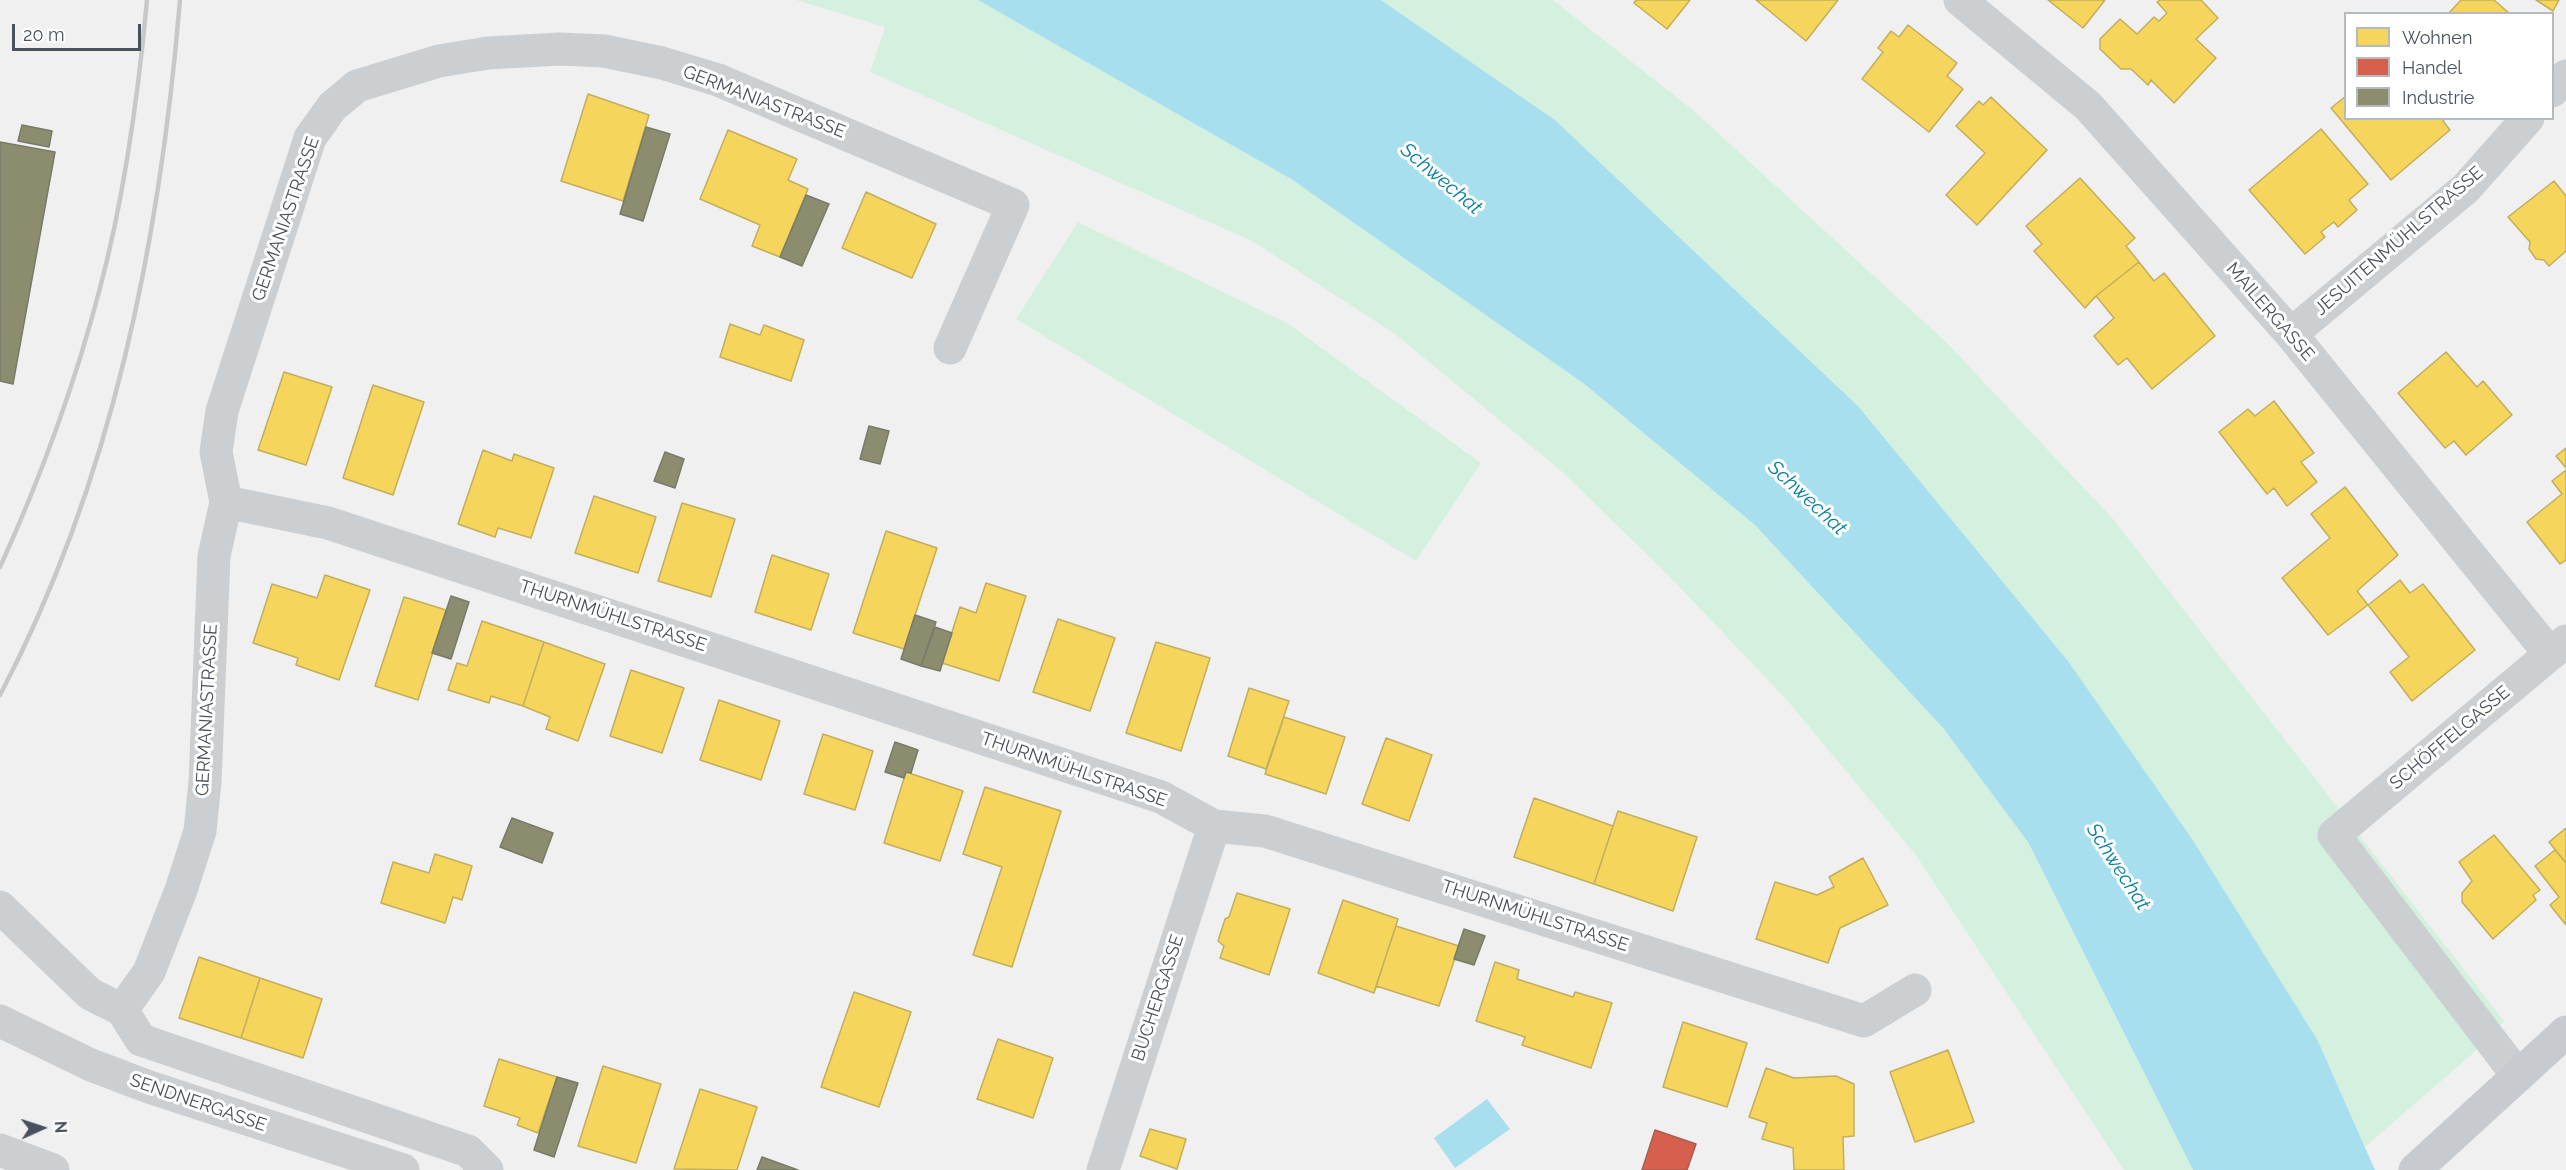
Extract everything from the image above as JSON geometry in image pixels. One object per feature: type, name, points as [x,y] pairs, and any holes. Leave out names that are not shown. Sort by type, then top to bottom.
[{"type":"main road","points":[[2415,1170],[2566,1033]]},
{"type":"street","name":"MAILERGASSE","points":[[1960,0],[2088,106],[2291,334],[2558,647]]},
{"type":"street","name":"GERMANIASTRASSE","points":[[122,1010],[149,972],[181,890],[200,831],[205,782],[214,556],[226,502],[216,452],[222,411],[310,138],[332,107],[357,86],[439,61],[488,53],[560,49],[604,51],[662,63],[718,80],[1013,205],[950,348]]},
{"type":"street","points":[[2554,90],[2566,76]]},
{"type":"street","name":"JESUITENMÜHLSTRASSE","points":[[2291,334],[2466,188],[2526,120]]},
{"type":"street","name":"THURNMÜHLSTRASSE","points":[[226,502],[328,523],[1161,797],[1214,826],[1265,831],[1864,1021],[1915,990]]},
{"type":"street","name":"SCHÖFFELGASSE","points":[[2518,1076],[2334,835],[2558,647]]},
{"type":"street","name":"BUCHERGASSE","points":[[1103,1170],[1214,826]]},
{"type":"street","points":[[0,908],[90,994],[122,1010],[141,1040],[468,1151],[487,1170]]},
{"type":"street","name":"SENDNERGASSE","points":[[0,1021],[91,1065],[149,1087],[393,1169]]},
{"type":"street","points":[[0,1150],[53,1170]]},
{"type":"green space","points":[[796,0],[978,0],[1291,179],[1583,383],[1755,525],[1943,728],[2028,842],[2193,1170],[2124,1170],[1915,854],[1786,699],[1666,573],[1560,470],[1395,334],[1252,241],[870,72],[885,27]]},
{"type":"green space","points":[[1381,0],[1553,0],[1693,110],[1946,342],[2113,519],[2504,1021],[2478,1049],[2365,1147],[2318,1041],[2068,661],[1858,406],[1555,120]]},
{"type":"green space","points":[[1078,222],[1287,323],[1481,463],[1416,561],[1016,319]]},
{"type":"water","name":"Schwechat","points":[[978,0],[1381,0],[1555,120],[1858,406],[2068,661],[2192,839],[2318,1041],[2375,1170],[2193,1170],[2028,842],[1943,728],[1755,525],[1583,383],[1291,179]]},
{"type":"water","points":[[1487,1099],[1510,1129],[1455,1168],[1434,1138]]},
{"type":"building: Wohnen","points":[[1636,0],[1690,0],[1667,29],[1634,3]]},
{"type":"building: Wohnen","points":[[1756,0],[1838,0],[1806,41]]},
{"type":"building: Wohnen","points":[[2048,0],[2105,0],[2083,28]]},
{"type":"building: Wohnen","points":[[2160,0],[2201,0],[2218,18],[2196,39],[2216,58],[2174,103],[2151,80],[2148,85],[2131,69],[2121,69],[2100,49],[2100,39],[2120,19],[2137,34],[2154,17],[2159,21],[2167,13],[2157,2]]},
{"type":"building: Wohnen","points":[[2461,0],[2494,0],[2508,12],[2450,12]]},
{"type":"building: Wohnen","points":[[2536,0],[2559,0],[2553,11]]},
{"type":"building: Wohnen","points":[[1908,25],[1957,63],[1947,76],[1963,89],[1929,132],[1862,79],[1883,52],[1878,48],[1891,31],[1899,37]]},
{"type":"building: Wohnen","points":[[588,94],[649,115],[623,201],[561,181]]},
{"type":"building: Wohnen","points":[[1991,97],[2047,150],[1977,225],[1946,195],[1985,153],[1956,126],[1979,101],[1983,105]]},
{"type":"building: Wohnen","points":[[2344,98],[2344,120],[2444,120],[2450,130],[2391,180],[2331,108]]},
{"type":"building: Wohnen","points":[[2321,129],[2368,184],[2349,200],[2357,210],[2338,227],[2334,222],[2321,232],[2325,237],[2305,254],[2249,190]]},
{"type":"building: Wohnen","points":[[728,130],[797,159],[788,180],[808,189],[780,257],[752,246],[760,225],[700,199]]},
{"type":"building: Wohnen","points":[[2080,178],[2135,238],[2126,246],[2139,262],[2096,296],[2085,308],[2034,251],[2042,244],[2026,226]]},
{"type":"building: Wohnen","points":[[2554,181],[2566,196],[2566,251],[2549,266],[2544,260],[2536,259],[2529,249],[2530,242],[2508,217]]},
{"type":"building: Wohnen","points":[[866,192],[936,224],[912,278],[842,248]]},
{"type":"building: Wohnen","points":[[2139,262],[2154,281],[2164,273],[2215,336],[2152,389],[2127,358],[2118,365],[2094,336],[2114,318],[2096,296]]},
{"type":"building: Wohnen","points":[[730,324],[760,335],[764,325],[804,340],[791,381],[720,357]]},
{"type":"building: Wohnen","points":[[2446,352],[2477,387],[2483,381],[2512,415],[2466,455],[2454,441],[2445,448],[2398,393]]},
{"type":"building: Wohnen","points":[[284,372],[332,387],[306,465],[258,450]]},
{"type":"building: Wohnen","points":[[373,385],[424,402],[393,495],[343,478]]},
{"type":"building: Wohnen","points":[[2274,401],[2314,453],[2301,462],[2317,482],[2287,506],[2274,488],[2267,494],[2219,432],[2248,409],[2255,416]]},
{"type":"building: Wohnen","points":[[2566,448],[2566,468],[2556,456]]},
{"type":"building: Wohnen","points":[[483,450],[512,461],[514,454],[554,468],[531,538],[498,528],[495,537],[458,524]]},
{"type":"building: Wohnen","points":[[2566,470],[2566,560],[2560,564],[2527,522],[2562,494],[2552,481]]},
{"type":"building: Wohnen","points":[[2345,487],[2398,555],[2357,591],[2368,605],[2328,635],[2282,578],[2330,538],[2311,514]]},
{"type":"building: Wohnen","points":[[594,496],[656,517],[638,573],[575,553]]},
{"type":"building: Wohnen","points":[[682,503],[735,519],[711,597],[658,581]]},
{"type":"building: Wohnen","points":[[886,531],[937,548],[904,649],[853,633]]},
{"type":"building: Wohnen","points":[[772,555],[829,574],[811,630],[755,612]]},
{"type":"building: Wohnen","points":[[325,575],[370,590],[339,680],[296,665],[298,658],[253,643],[272,584],[317,598]]},
{"type":"building: Wohnen","points":[[2400,580],[2410,593],[2423,584],[2475,650],[2412,701],[2390,672],[2409,657],[2368,605]]},
{"type":"building: Wohnen","points":[[986,583],[1026,596],[999,681],[942,663],[960,607],[976,613]]},
{"type":"building: Wohnen","points":[[404,597],[446,610],[418,700],[375,686]]},
{"type":"building: Wohnen","points":[[1058,619],[1115,638],[1090,711],[1033,692]]},
{"type":"building: Wohnen","points":[[482,621],[544,642],[523,706],[491,696],[489,703],[448,690],[457,663],[467,666]]},
{"type":"building: Wohnen","points":[[544,642],[605,664],[578,741],[546,729],[550,717],[523,706]]},
{"type":"building: Wohnen","points":[[1156,642],[1210,658],[1181,751],[1126,733]]},
{"type":"building: Wohnen","points":[[631,670],[684,688],[662,753],[610,736]]},
{"type":"building: Wohnen","points":[[1249,688],[1289,701],[1266,769],[1228,756]]},
{"type":"building: Wohnen","points":[[719,700],[780,721],[761,780],[700,760]]},
{"type":"building: Wohnen","points":[[1284,717],[1345,737],[1326,794],[1265,774]]},
{"type":"building: Wohnen","points":[[823,734],[873,751],[855,810],[804,794]]},
{"type":"building: Wohnen","points":[[1386,738],[1432,755],[1409,821],[1362,804]]},
{"type":"building: Wohnen","points":[[906,772],[963,791],[940,861],[884,843]]},
{"type":"building: Wohnen","points":[[985,787],[1061,811],[1012,967],[973,955],[1002,867],[963,854]]},
{"type":"building: Wohnen","points":[[1534,798],[1613,826],[1594,884],[1514,857]]},
{"type":"building: Wohnen","points":[[1618,811],[1697,837],[1673,911],[1594,884]]},
{"type":"building: Wohnen","points":[[2566,828],[2566,863],[2549,842]]},
{"type":"building: Wohnen","points":[[2494,835],[2540,890],[2533,895],[2536,900],[2493,939],[2462,902],[2462,893],[2472,881],[2459,862]]},
{"type":"building: Wohnen","points":[[2555,850],[2566,863],[2566,925],[2550,905],[2559,897],[2535,866]]},
{"type":"building: Wohnen","points":[[435,854],[472,866],[462,900],[453,897],[445,923],[381,903],[393,862],[429,873]]},
{"type":"building: Wohnen","points":[[1863,858],[1888,905],[1840,928],[1828,963],[1756,939],[1775,882],[1817,895],[1834,887],[1829,877]]},
{"type":"building: Wohnen","points":[[1237,893],[1290,909],[1269,975],[1220,958],[1224,946],[1218,941]]},
{"type":"building: Wohnen","points":[[1343,900],[1398,919],[1374,993],[1318,973]]},
{"type":"building: Wohnen","points":[[1396,926],[1459,946],[1439,1006],[1376,986]]},
{"type":"building: Wohnen","points":[[199,957],[260,978],[241,1038],[179,1018]]},
{"type":"building: Wohnen","points":[[1495,962],[1519,970],[1517,979],[1573,997],[1575,992],[1612,1003],[1591,1068],[1522,1045],[1525,1037],[1476,1021]]},
{"type":"building: Wohnen","points":[[260,978],[322,999],[303,1058],[241,1038]]},
{"type":"building: Wohnen","points":[[854,992],[911,1012],[879,1107],[821,1087]]},
{"type":"building: Wohnen","points":[[1683,1022],[1747,1043],[1727,1107],[1663,1087]]},
{"type":"building: Wohnen","points":[[998,1039],[1053,1058],[1033,1118],[977,1099]]},
{"type":"building: Wohnen","points":[[1948,1050],[1974,1122],[1915,1142],[1890,1072]]},
{"type":"building: Wohnen","points":[[499,1059],[557,1077],[538,1133],[517,1125],[520,1118],[484,1106]]},
{"type":"building: Wohnen","points":[[603,1066],[661,1084],[636,1163],[578,1146]]},
{"type":"building: Wohnen","points":[[1766,1068],[1794,1078],[1836,1076],[1854,1084],[1854,1136],[1843,1137],[1844,1170],[1794,1170],[1793,1148],[1762,1139],[1767,1123],[1749,1117]]},
{"type":"building: Wohnen","points":[[700,1089],[757,1107],[737,1170],[674,1169]]},
{"type":"building: Wohnen","points":[[1150,1129],[1186,1139],[1177,1169],[1140,1156]]},
{"type":"building: Handel","points":[[1655,1130],[1696,1144],[1687,1170],[1642,1170]]},
{"type":"building: Industrie","points":[[22,125],[52,131],[49,147],[18,141]]},
{"type":"building: Industrie","points":[[646,127],[670,134],[643,221],[620,214]]},
{"type":"building: Industrie","points":[[0,142],[55,152],[13,384],[0,381]]},
{"type":"building: Industrie","points":[[806,195],[829,204],[802,266],[780,257]]},
{"type":"building: Industrie","points":[[869,426],[889,431],[880,464],[860,459]]},
{"type":"building: Industrie","points":[[665,452],[684,459],[675,488],[654,481]]},
{"type":"building: Industrie","points":[[451,596],[469,602],[451,659],[432,653]]},
{"type":"building: Industrie","points":[[915,615],[936,622],[921,666],[901,659]]},
{"type":"building: Industrie","points":[[935,627],[952,633],[940,671],[921,666]]},
{"type":"building: Industrie","points":[[895,742],[918,750],[911,773],[906,772],[904,778],[885,772]]},
{"type":"building: Industrie","points":[[512,818],[553,833],[542,863],[500,847]]},
{"type":"building: Industrie","points":[[1464,929],[1485,936],[1474,965],[1454,959]]},
{"type":"building: Industrie","points":[[557,1077],[578,1083],[554,1157],[534,1150]]},
{"type":"building: Industrie","points":[[762,1157],[798,1170],[757,1170]]},
{"type":"railway","points":[[0,567],[56,430],[80,359],[100,288],[117,217],[130,145],[147,0]]},
{"type":"railway","points":[[0,695],[39,613],[73,529],[101,444],[125,357],[144,269],[159,180],[180,0]]}]
